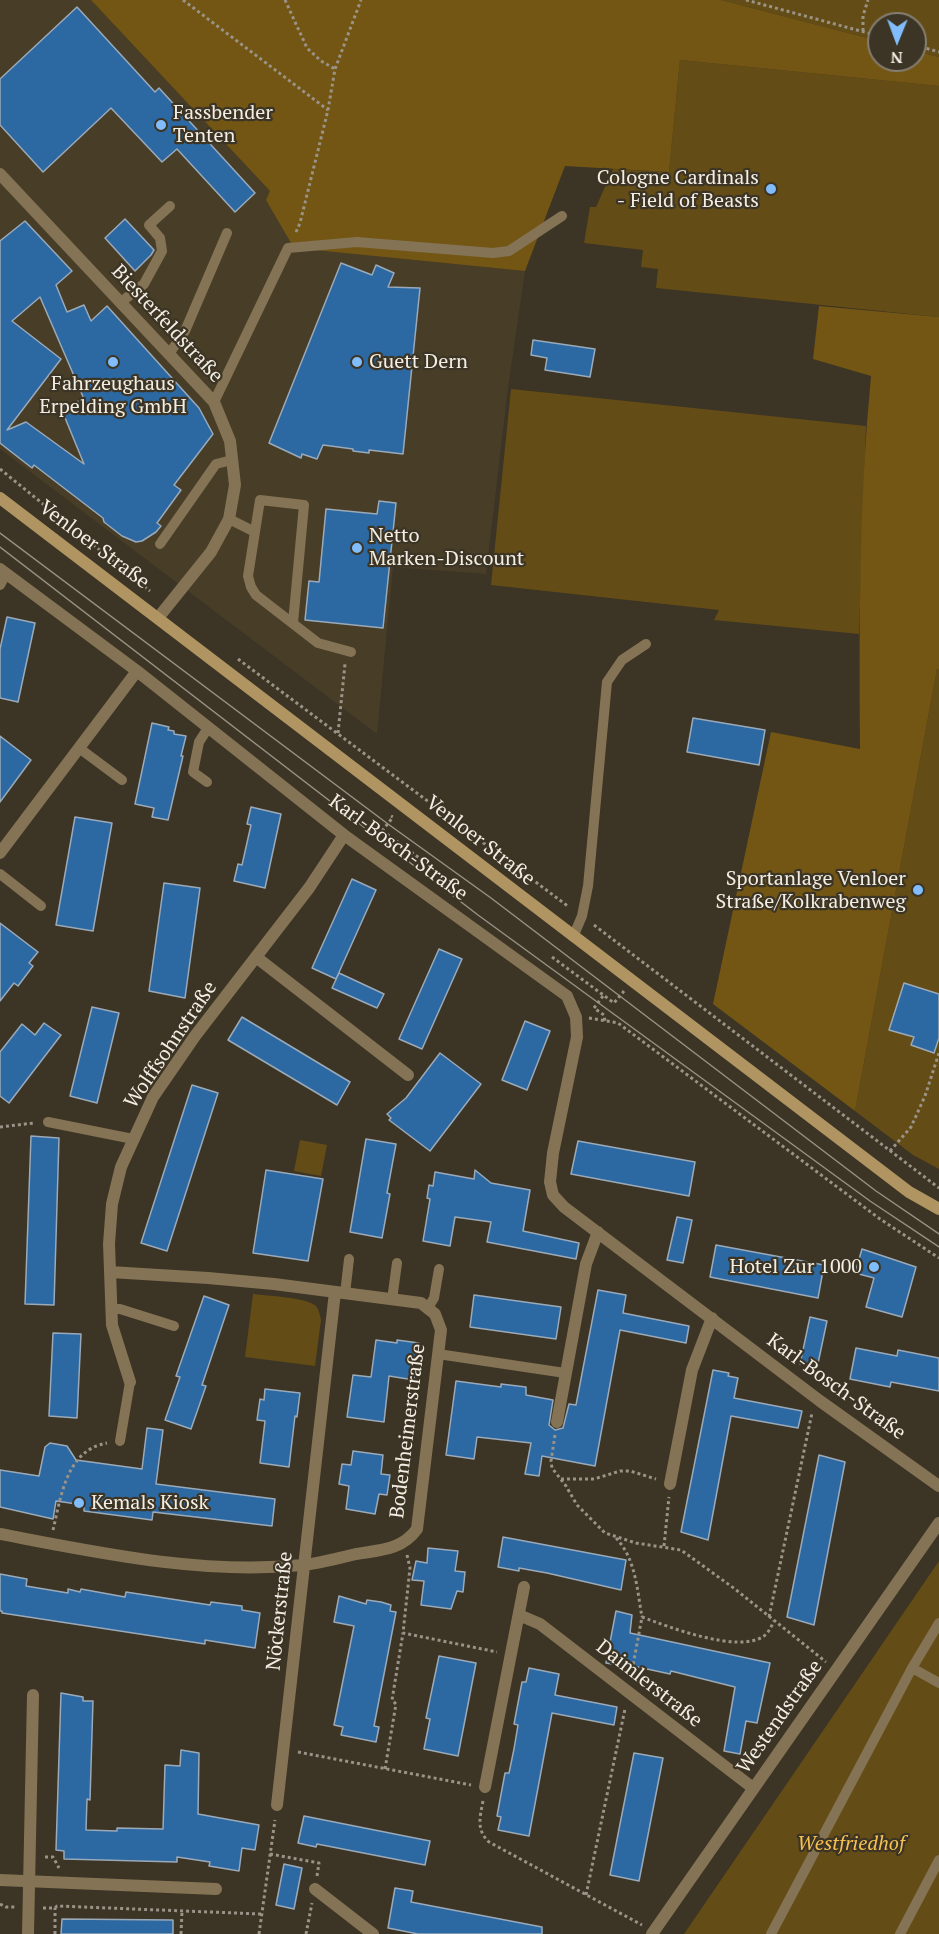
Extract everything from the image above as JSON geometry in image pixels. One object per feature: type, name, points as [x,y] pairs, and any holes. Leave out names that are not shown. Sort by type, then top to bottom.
[{"type":"main road","name":"Venloer Straße","points":[[0,498],[909,1192],[939,1209]]},
{"type":"street","name":"Biesterfeldstraße","points":[[0,174],[214,402],[230,441],[235,485],[229,519],[211,552],[158,618]]},
{"type":"street","name":"Karl-Bosch-Straße","points":[[3,571],[137,671],[345,835],[567,996],[576,1017],[577,1037],[554,1153],[550,1182],[553,1195],[564,1207],[820,1401],[939,1486]]},
{"type":"street","points":[[0,853],[137,671]]},
{"type":"street","name":"Wolffsohnstraße","points":[[130,1382],[112,1325],[109,1244],[112,1204],[121,1167],[153,1097],[195,1036],[309,888],[345,835]]},
{"type":"street","points":[[256,957],[408,1075]]},
{"type":"street","points":[[557,1422],[586,1264],[598,1232]]},
{"type":"street","points":[[110,1272],[208,1278],[392,1299],[421,1303],[428,1308]]},
{"type":"street","name":"Nöckerstraße","points":[[277,1805],[340,1293]]},
{"type":"street","name":"Bodenheimerstraße","points":[[0,1534],[150,1562],[221,1566],[305,1564],[394,1547],[404,1542],[417,1529],[441,1330],[435,1314],[428,1308]]},
{"type":"street","points":[[670,1484],[692,1370],[712,1318]]},
{"type":"street","name":"Westendstraße","points":[[653,1933],[939,1523]]},
{"type":"street","points":[[485,1787],[524,1587]]},
{"type":"street","name":"Daimlerstraße","points":[[519,1615],[540,1624],[753,1788]]},
{"type":"street","points":[[28,1934],[33,1695]]},
{"type":"street","points":[[0,1880],[216,1889]]},
{"type":"street","points":[[315,1889],[373,1934]]},
{"type":"lane","points":[[120,303],[144,284],[152,271],[162,251],[160,238],[149,225],[170,206]]},
{"type":"lane","points":[[214,402],[288,248],[357,242],[493,253],[509,251],[562,216]]},
{"type":"lane","points":[[168,354],[185,331],[227,233]]},
{"type":"lane","points":[[160,544],[216,464],[232,460]]},
{"type":"lane","points":[[293,623],[304,505],[260,500],[248,576],[251,587],[256,595],[318,643],[347,651]]},
{"type":"lane","points":[[229,519],[255,532]]},
{"type":"lane","points":[[0,585],[3,571]]},
{"type":"lane","points":[[573,937],[582,916],[588,886],[607,682],[622,660],[646,644]]},
{"type":"lane","points":[[207,782],[194,772],[199,742],[208,728]]},
{"type":"lane","points":[[80,748],[122,780]]},
{"type":"lane","points":[[0,874],[41,906]]},
{"type":"lane","points":[[48,1122],[133,1139]]},
{"type":"lane","points":[[340,1293],[349,1259]]},
{"type":"lane","points":[[392,1299],[397,1263]]},
{"type":"lane","points":[[428,1308],[434,1298],[439,1269]]},
{"type":"lane","points":[[112,1309],[120,1309],[174,1326]]},
{"type":"lane","points":[[438,1354],[565,1373]]},
{"type":"lane","name":"Wolffsohnstraße","points":[[120,1441],[130,1382]]},
{"type":"lane","points":[[771,1934],[912,1668],[939,1623]]},
{"type":"lane","points":[[912,1668],[939,1683]]},
{"type":"lane","points":[[900,1934],[939,1860]]},
{"type":"path","points":[[183,0],[327,110]]},
{"type":"path","points":[[285,0],[307,48],[321,61],[335,69]]},
{"type":"path","points":[[288,248],[300,223],[335,69],[361,0]]},
{"type":"path","points":[[746,0],[867,32]]},
{"type":"path","points":[[864,31],[863,16],[868,0]]},
{"type":"path","points":[[0,469],[168,606]]},
{"type":"path","points":[[338,733],[347,651]]},
{"type":"path","points":[[234,656],[582,916],[939,1188]]},
{"type":"path","points":[[372,823],[422,860]]},
{"type":"path","points":[[552,957],[603,996],[594,1008],[604,1015],[605,1021]]},
{"type":"path","points":[[576,1017],[618,1023],[880,1219],[939,1258]]},
{"type":"path","points":[[890,1152],[911,1127],[925,1096],[939,1053]]},
{"type":"path","points":[[0,1127],[48,1122]]},
{"type":"path","points":[[769,1617],[808,1428],[812,1412],[820,1401]]},
{"type":"path","points":[[557,1422],[552,1468],[577,1505],[605,1533],[636,1543],[681,1550],[735,1589],[837,1670]]},
{"type":"path","points":[[50,1544],[65,1482],[79,1456],[95,1445],[120,1441]]},
{"type":"path","points":[[560,1479],[594,1479],[620,1470],[670,1484],[664,1546]]},
{"type":"path","points":[[586,1895],[642,1617],[630,1559],[625,1546],[615,1537]]},
{"type":"path","points":[[385,1769],[396,1704],[392,1700],[403,1633],[410,1568],[404,1542]]},
{"type":"path","points":[[642,1617],[699,1636],[725,1641],[746,1641],[763,1637],[770,1630],[774,1621]]},
{"type":"path","points":[[403,1633],[511,1654]]},
{"type":"path","points":[[284,1750],[485,1787],[479,1823],[483,1837],[653,1933]]},
{"type":"path","points":[[259,1934],[277,1805]]},
{"type":"path","points":[[270,1854],[319,1863],[306,1934]]},
{"type":"path","points":[[0,1904],[6,1907],[29,1908],[55,1908],[57,1906],[261,1914]]},
{"type":"path","points":[[55,1908],[55,1934]]},
{"type":"path","points":[[181,1934],[182,1911]]},
{"type":"shaded area","points":[[0,0],[91,0],[270,191],[294,248],[525,271],[508,388],[486,574],[393,567],[377,734],[0,449]]},
{"type":"shaded area","points":[[91,0],[721,0],[867,38],[867,72],[927,72],[927,54],[939,57],[939,86],[680,60],[669,172],[565,166],[525,271],[294,248],[266,200],[270,191]]},
{"type":"shaded area","points":[[819,306],[939,317],[939,669],[937,669],[855,1111],[713,1004],[771,732],[860,749],[862,516],[871,376],[813,359]]},
{"type":"green space","points":[[721,0],[939,0],[939,57],[927,54],[927,12],[867,12],[867,38]]},
{"type":"green space","name":"Cologne Cardinals - Field of Beasts","points":[[680,60],[939,86],[939,317],[656,288],[658,269],[641,267],[643,250],[584,243],[590,207],[596,207],[613,169],[669,172]]},
{"type":"green space","points":[[511,389],[866,426],[859,634],[714,620],[719,610],[491,585]]},
{"type":"green space","name":"Sportanlage Venloer Straße/Kolkrabenweg","points":[[937,669],[939,669],[939,1169],[913,1155],[855,1111]]},
{"type":"green space","points":[[300,1140],[327,1145],[321,1176],[294,1171]]},
{"type":"green space","points":[[253,1294],[295,1299],[316,1306],[321,1320],[315,1366],[245,1357]]},
{"type":"green space","name":"Westfriedhof","points":[[939,1561],[939,1934],[684,1934]]},
{"type":"building","points":[[77,7],[155,92],[159,88],[255,193],[235,212],[177,149],[162,162],[111,108],[43,172],[0,125],[0,79]]},
{"type":"building","points":[[125,219],[154,250],[135,271],[105,238]]},
{"type":"building","points":[[25,221],[72,271],[56,285],[67,312],[84,305],[91,321],[107,306],[199,408],[213,434],[174,485],[181,490],[157,523],[161,526],[142,541],[136,542],[122,536],[104,522],[103,518],[34,465],[32,468],[0,443],[0,241]],"holes":[[[40,297],[84,399],[61,408],[84,464],[26,422],[7,430],[61,359],[12,321]]]},
{"type":"building","name":"Guett Dern","points":[[341,263],[372,275],[376,265],[394,273],[388,287],[420,288],[403,454],[369,450],[369,453],[323,445],[317,459],[302,454],[301,458],[269,443]]},
{"type":"building","points":[[533,340],[595,349],[590,377],[545,370],[547,358],[531,355]]},
{"type":"building","name":"Netto Marken-Discount","points":[[379,501],[396,503],[383,628],[305,620],[309,581],[319,582],[326,509],[377,514]]},
{"type":"building","points":[[7,617],[35,623],[18,702],[0,698],[0,649]]},
{"type":"building","points":[[693,718],[765,730],[759,765],[687,752]]},
{"type":"building","points":[[152,723],[169,727],[168,730],[174,731],[174,734],[186,736],[168,820],[152,817],[154,808],[135,804]]},
{"type":"building","points":[[0,736],[31,760],[0,802]]},
{"type":"building","points":[[251,807],[281,814],[265,888],[234,881],[238,864],[242,865],[251,825],[247,824]]},
{"type":"building","points":[[75,817],[112,823],[93,931],[56,925]]},
{"type":"building","points":[[352,879],[376,890],[336,979],[312,968]]},
{"type":"building","points":[[164,883],[200,888],[185,998],[149,991]]},
{"type":"building","points":[[0,923],[38,952],[29,963],[33,966],[18,986],[14,983],[0,1001]]},
{"type":"building","points":[[439,949],[462,959],[422,1049],[399,1039]]},
{"type":"building","points":[[339,973],[384,994],[377,1008],[332,988]]},
{"type":"building","points":[[904,983],[939,994],[939,1038],[934,1053],[911,1045],[914,1037],[889,1030]]},
{"type":"building","points":[[92,1007],[119,1013],[97,1103],[70,1096]]},
{"type":"building","points":[[242,1017],[350,1082],[337,1105],[228,1040]]},
{"type":"building","points":[[525,1021],[550,1031],[527,1090],[502,1080]]},
{"type":"building","points":[[44,1023],[61,1035],[9,1103],[0,1096],[0,1052],[22,1024],[35,1035]]},
{"type":"building","points":[[440,1053],[481,1084],[430,1151],[389,1120],[391,1118],[387,1114],[406,1098]]},
{"type":"building","points":[[192,1085],[218,1093],[167,1251],[141,1243]]},
{"type":"building","points":[[31,1136],[59,1138],[54,1305],[25,1304]]},
{"type":"building","points":[[366,1139],[396,1144],[382,1238],[350,1232]]},
{"type":"building","points":[[578,1141],[695,1162],[689,1196],[571,1174]]},
{"type":"building","points":[[266,1170],[323,1179],[308,1261],[253,1253]]},
{"type":"building","points":[[475,1170],[491,1183],[530,1190],[523,1231],[579,1243],[576,1259],[487,1242],[491,1222],[455,1217],[450,1246],[423,1241],[430,1199],[427,1198],[429,1185],[433,1186],[435,1172],[474,1179]]},
{"type":"building","points":[[677,1217],[692,1220],[683,1263],[667,1260]]},
{"type":"building","points":[[716,1245],[824,1265],[818,1298],[710,1277]]},
{"type":"building","points":[[862,1249],[916,1267],[902,1317],[866,1307],[874,1278],[855,1273]]},
{"type":"building","points":[[598,1290],[626,1295],[623,1313],[689,1326],[686,1343],[620,1330],[595,1466],[542,1456],[539,1476],[525,1474],[531,1443],[477,1437],[474,1459],[446,1455],[456,1381],[501,1387],[501,1384],[526,1387],[526,1395],[553,1400],[549,1425],[555,1430],[563,1428],[569,1404],[576,1405]]},
{"type":"building","points":[[474,1295],[561,1307],[556,1339],[470,1327]]},
{"type":"building","points":[[204,1296],[229,1305],[202,1385],[206,1386],[191,1429],[165,1420],[180,1377],[176,1376]]},
{"type":"building","points":[[810,1317],[827,1321],[817,1368],[800,1364]]},
{"type":"building","points":[[53,1333],[81,1334],[77,1418],[49,1416]]},
{"type":"building","points":[[376,1340],[419,1343],[414,1380],[389,1376],[384,1422],[347,1417],[353,1375],[371,1377]]},
{"type":"building","points":[[856,1348],[897,1356],[898,1350],[939,1358],[939,1391],[891,1382],[890,1387],[850,1379]]},
{"type":"building","points":[[713,1370],[729,1373],[728,1376],[738,1378],[734,1398],[802,1411],[798,1428],[731,1416],[708,1540],[681,1532]]},
{"type":"building","points":[[265,1389],[300,1393],[289,1467],[260,1463],[265,1421],[257,1420],[260,1399],[264,1400]]},
{"type":"building","points":[[147,1428],[163,1430],[156,1484],[275,1499],[272,1526],[153,1512],[152,1520],[84,1511],[84,1505],[56,1501],[53,1519],[0,1507],[0,1470],[39,1476],[45,1447],[50,1443],[67,1446],[76,1460],[142,1469]]},
{"type":"building","points":[[353,1451],[383,1455],[381,1474],[390,1475],[387,1495],[379,1494],[375,1514],[346,1509],[349,1486],[339,1484],[342,1464],[351,1465]]},
{"type":"building","points":[[819,1455],[845,1462],[814,1625],[787,1617]]},
{"type":"building","points":[[503,1537],[626,1560],[621,1590],[547,1573],[498,1567]]},
{"type":"building","points":[[428,1548],[458,1551],[455,1571],[465,1572],[463,1592],[457,1591],[451,1609],[421,1605],[424,1581],[412,1580],[416,1561],[427,1563]]},
{"type":"building","points":[[0,1574],[27,1579],[26,1586],[68,1593],[68,1589],[80,1592],[81,1589],[125,1597],[126,1592],[210,1605],[211,1602],[242,1606],[242,1610],[260,1613],[255,1648],[205,1640],[205,1644],[2,1613],[0,1611]]},
{"type":"building","points":[[339,1596],[366,1604],[367,1600],[381,1602],[391,1605],[390,1611],[396,1612],[374,1726],[379,1727],[376,1742],[341,1735],[343,1727],[334,1725],[354,1626],[334,1622]]},
{"type":"building","points":[[616,1611],[632,1615],[630,1633],[770,1663],[757,1723],[746,1721],[740,1754],[724,1751],[735,1687],[671,1671],[670,1674],[624,1664],[623,1666],[606,1663]]},
{"type":"building","points":[[439,1656],[476,1663],[458,1756],[424,1749],[430,1719],[426,1718]]},
{"type":"building","points":[[529,1668],[559,1674],[555,1695],[617,1707],[614,1725],[552,1713],[529,1836],[498,1830],[501,1817],[497,1816],[505,1773],[509,1773],[514,1749],[518,1725],[514,1724],[522,1682],[526,1682]]},
{"type":"building","points":[[61,1693],[83,1697],[83,1701],[93,1701],[90,1800],[87,1799],[86,1830],[163,1829],[165,1765],[180,1766],[181,1750],[199,1753],[198,1814],[259,1825],[255,1850],[242,1848],[239,1871],[209,1866],[210,1862],[177,1857],[177,1862],[64,1859],[64,1851],[56,1850]]},
{"type":"building","points":[[634,1753],[663,1758],[639,1881],[610,1875]]},
{"type":"building","points":[[304,1816],[430,1841],[425,1865],[317,1844],[316,1847],[298,1843]]},
{"type":"building","points":[[284,1864],[302,1868],[294,1909],[276,1905]]},
{"type":"building","points":[[395,1888],[413,1891],[411,1902],[542,1927],[542,1934],[418,1934],[388,1928]]},
{"type":"building","points":[[62,1919],[173,1920],[173,1934],[61,1934]]},
{"type":"tram line","points":[[0,533],[388,824],[491,898],[876,1191],[939,1234]]},
{"type":"tram line","points":[[0,547],[478,915],[870,1201],[939,1247]]},
{"type":"place","name":"Fassbender Tenten","points":[[161,125]]},
{"type":"place","name":"Cologne Cardinals - Field of Beasts","points":[[771,189]]},
{"type":"place","name":"Fahrzeughaus Erpelding GmbH","points":[[113,362]]},
{"type":"place","name":"Guett Dern","points":[[357,362]]},
{"type":"place","name":"Netto Marken-Discount","points":[[357,548]]},
{"type":"place","name":"Sportanlage Venloer Straße/Kolkrabenweg","points":[[918,890]]},
{"type":"place","name":"Hotel Zur 1000","points":[[874,1267]]},
{"type":"place","name":"Kemals Kiosk","points":[[79,1503]]}]
